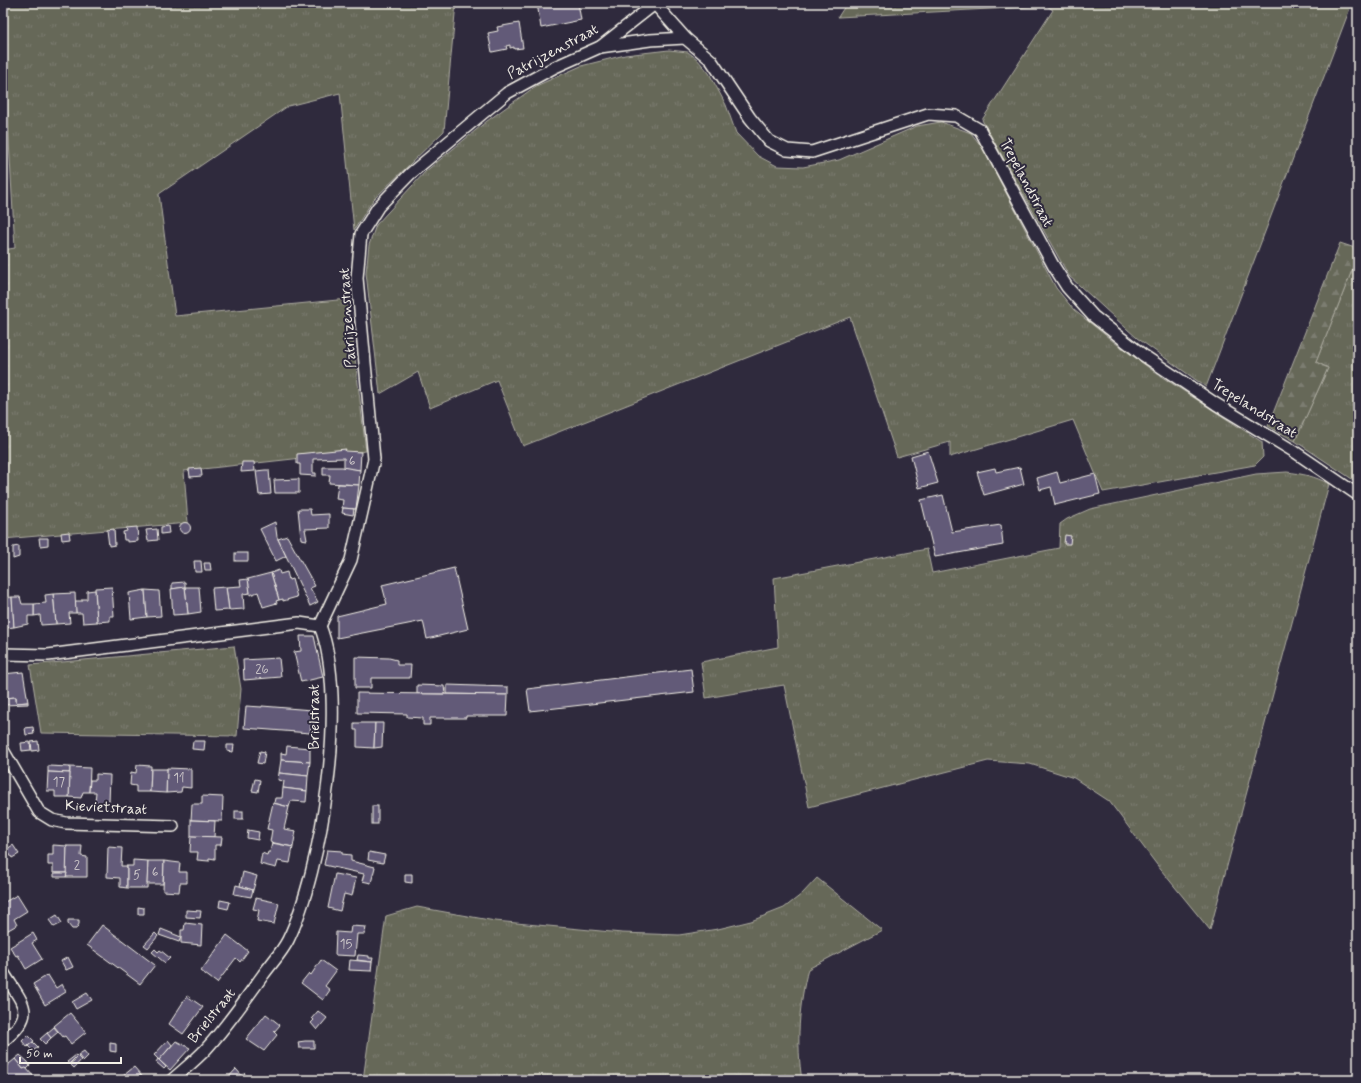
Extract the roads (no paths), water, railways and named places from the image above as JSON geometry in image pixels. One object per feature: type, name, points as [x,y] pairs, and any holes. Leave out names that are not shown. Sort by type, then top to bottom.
[{"type":"street","name":"Trepelandstraat","points":[[656,4],[685,38],[711,60],[750,118],[769,141],[787,150],[812,152],[928,114],[956,116],[980,130],[1053,265],[1067,287],[1093,316],[1143,355],[1216,404],[1295,452],[1358,495]]},
{"type":"street","name":"Patrijzenstraat","points":[[320,626],[351,560],[374,460],[357,278],[361,234],[378,207],[410,174],[507,93],[555,67],[600,47],[656,4]]},
{"type":"street","points":[[600,47],[650,40],[685,38]]},
{"type":"street","points":[[3,654],[48,655],[299,623],[320,626]]},
{"type":"street","name":"Brielstraat","points":[[172,1080],[206,1049],[287,942],[308,886],[322,820],[330,760],[332,712],[329,656],[326,641],[320,626]]},
{"type":"street","name":"Kievietstraat","points":[[3,750],[39,812],[52,820],[66,823],[173,826]]},
{"type":"street","points":[[3,972],[24,1010],[24,1018],[21,1025],[3,1041]]}]
